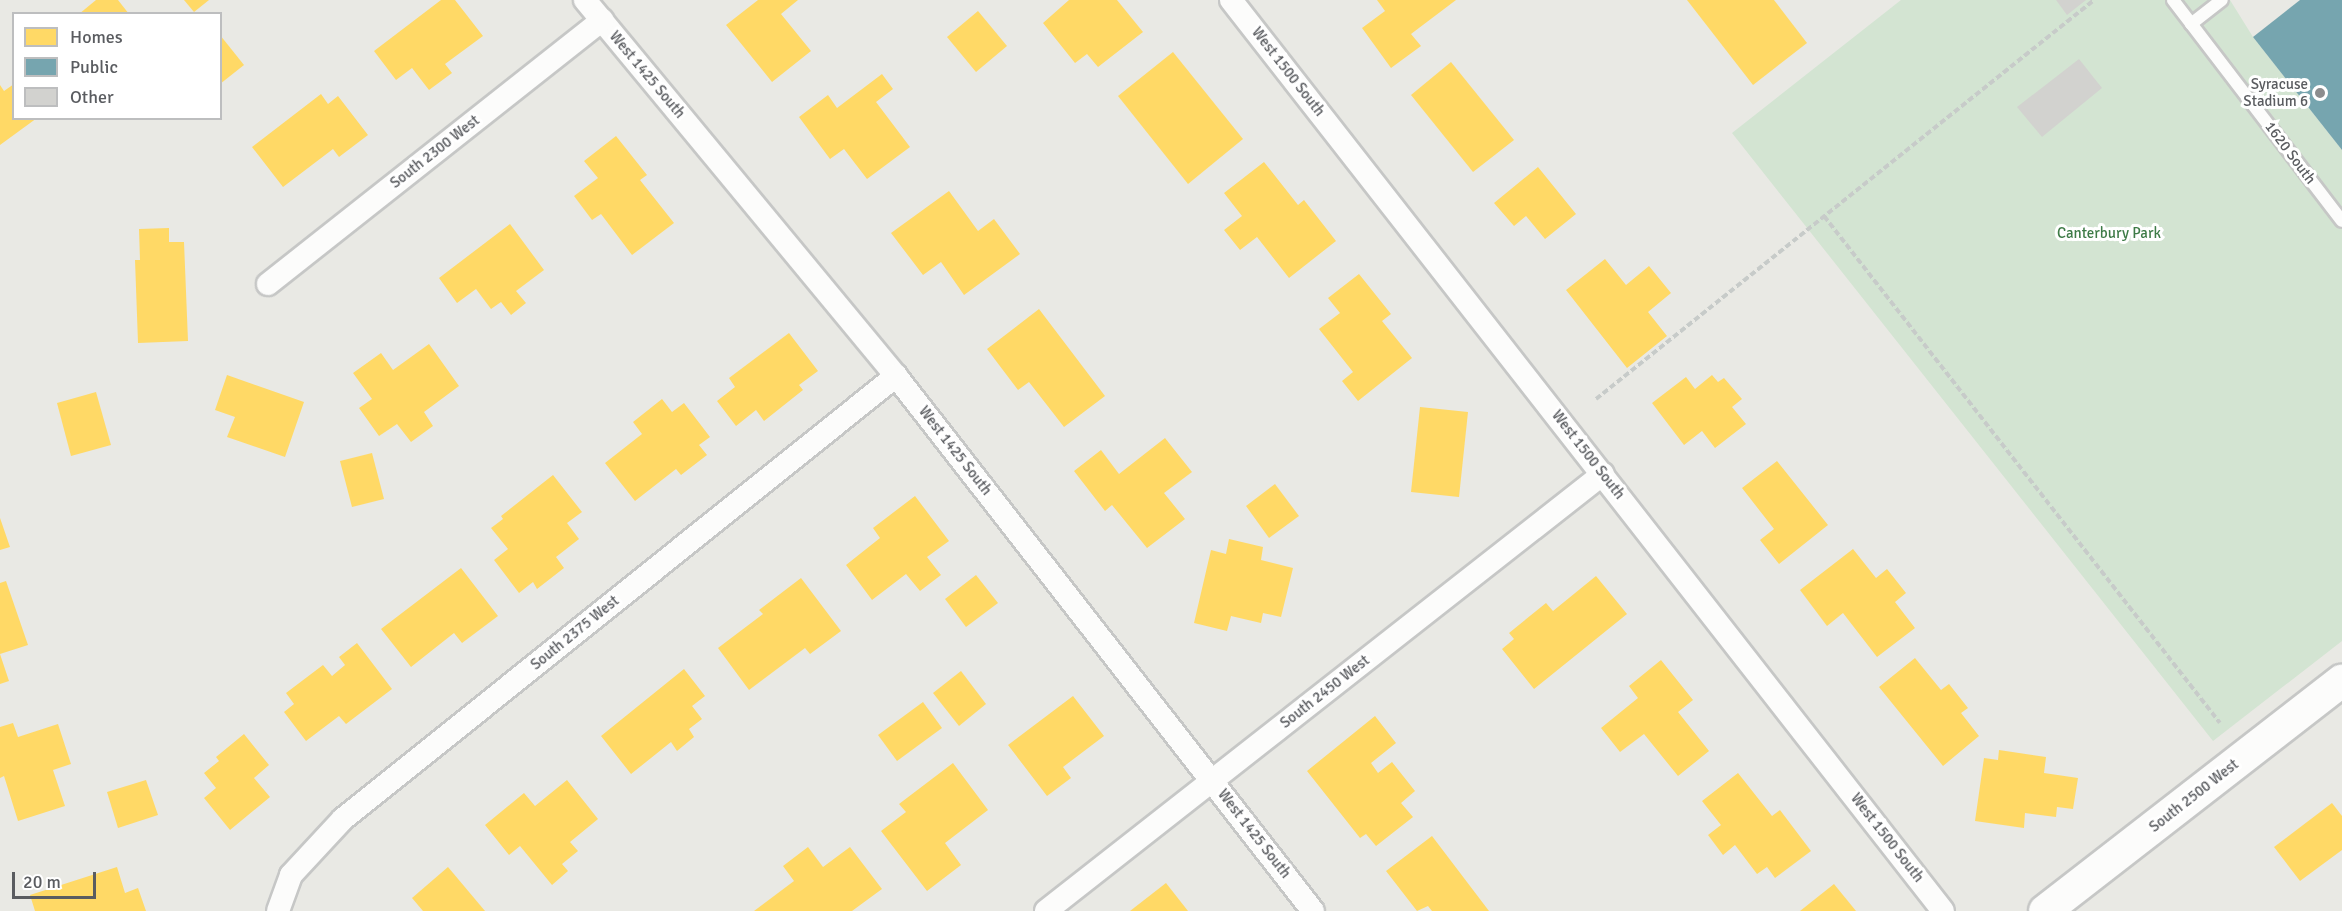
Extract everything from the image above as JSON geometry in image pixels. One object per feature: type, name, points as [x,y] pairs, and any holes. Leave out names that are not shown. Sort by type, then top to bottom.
[{"type":"street","name":"West 1425 South","points":[[585,0],[897,376],[1313,911]]},
{"type":"street","name":"West 1500 South","points":[[1231,0],[1943,911]]},
{"type":"street","name":"South 2300 West","points":[[268,284],[602,20]]},
{"type":"street","name":"South 2375 West","points":[[278,911],[291,875],[344,819],[897,376]]},
{"type":"street","name":"South 2450 West","points":[[1046,911],[1603,474]]},
{"type":"street","name":"South 2500 West","points":[[2045,911],[2342,681]]},
{"type":"lane","name":"1620 South","points":[[2173,0],[2342,221]]},
{"type":"lane","points":[[2191,24],[2222,0]]},
{"type":"path","points":[[1596,399],[2094,0]]},
{"type":"path","points":[[1824,216],[2220,723]]},
{"type":"green space","name":"Canterbury Park","points":[[1901,0],[2230,0],[2253,37],[2342,150],[2342,641],[2213,741],[1732,133]]},
{"type":"building: Homes","points":[[96,0],[118,0],[127,12],[81,12]]},
{"type":"building: Homes","points":[[184,0],[209,0],[194,12]]},
{"type":"building: Homes","points":[[441,0],[455,0],[483,36],[445,64],[452,73],[429,90],[412,68],[396,80],[374,51]]},
{"type":"building: Homes","points":[[758,0],[798,0],[781,14],[811,51],[772,82],[726,25]]},
{"type":"building: Homes","points":[[1069,0],[1117,0],[1143,32],[1098,67],[1087,54],[1075,63],[1043,23]]},
{"type":"building: Homes","points":[[1377,0],[1456,0],[1411,34],[1421,46],[1391,68],[1362,28],[1385,11]]},
{"type":"building: Homes","points":[[1687,0],[1774,0],[1807,43],[1753,85]]},
{"type":"building: Homes","points":[[978,11],[1007,46],[976,72],[947,37]]},
{"type":"building: Homes","points":[[222,38],[244,65],[222,82]]},
{"type":"building: Homes","points":[[1173,52],[1243,139],[1188,184],[1118,96]]},
{"type":"building: Homes","points":[[1451,62],[1514,140],[1473,172],[1411,95]]},
{"type":"building: Homes","points":[[882,74],[893,89],[876,102],[910,147],[867,179],[844,149],[830,159],[799,117],[828,95],[837,108]]},
{"type":"building: Homes","points":[[0,85],[4,91],[12,85],[12,120],[34,120],[0,145]]},
{"type":"building: Homes","points":[[321,94],[328,104],[338,96],[368,135],[339,157],[333,149],[283,187],[252,147]]},
{"type":"building: Homes","points":[[616,136],[647,175],[640,180],[674,223],[632,255],[601,214],[592,220],[574,196],[598,178],[584,161]]},
{"type":"building: Homes","points":[[1264,162],[1298,205],[1304,200],[1336,241],[1289,278],[1257,237],[1240,250],[1224,230],[1242,216],[1224,193]]},
{"type":"building: Homes","points":[[1538,167],[1576,214],[1545,239],[1526,216],[1514,226],[1494,203]]},
{"type":"building: Homes","points":[[949,191],[978,231],[994,219],[1020,254],[964,295],[941,262],[923,275],[891,233]]},
{"type":"building: Homes","points":[[510,224],[544,270],[516,291],[526,303],[511,315],[501,302],[491,309],[476,289],[457,303],[439,278]]},
{"type":"building: Homes","points":[[169,228],[169,242],[184,242],[188,341],[138,343],[135,260],[140,260],[139,229]]},
{"type":"building: Homes","points":[[1605,259],[1626,285],[1649,266],[1671,293],[1648,312],[1667,336],[1627,368],[1566,290]]},
{"type":"building: Homes","points":[[1359,274],[1391,314],[1382,321],[1412,358],[1358,401],[1342,381],[1353,372],[1319,329],[1340,313],[1328,298]]},
{"type":"building: Homes","points":[[1039,309],[1105,396],[1064,427],[1029,382],[1018,390],[987,349]]},
{"type":"building: Homes","points":[[789,333],[818,371],[799,385],[803,390],[764,421],[756,410],[736,426],[717,401],[735,387],[729,378]]},
{"type":"building: Homes","points":[[429,344],[459,386],[424,412],[433,426],[411,442],[397,424],[379,436],[359,408],[372,399],[353,373],[381,353],[393,370]]},
{"type":"building: Homes","points":[[227,375],[304,402],[285,457],[227,437],[235,417],[215,410]]},
{"type":"building: Homes","points":[[1712,375],[1718,382],[1724,378],[1742,399],[1732,407],[1746,424],[1715,448],[1702,431],[1684,445],[1652,403],[1686,377],[1695,389]]},
{"type":"building: Homes","points":[[96,392],[111,445],[71,456],[57,403]]},
{"type":"building: Homes","points":[[662,399],[672,412],[684,403],[710,437],[699,445],[707,455],[681,475],[676,469],[635,501],[605,463],[642,434],[633,422]]},
{"type":"building: Homes","points":[[1420,407],[1468,412],[1459,497],[1411,492]]},
{"type":"building: Homes","points":[[1165,438],[1192,472],[1164,493],[1185,519],[1147,548],[1112,505],[1105,511],[1074,471],[1101,450],[1119,474]]},
{"type":"building: Homes","points":[[372,453],[384,499],[352,507],[340,461]]},
{"type":"building: Homes","points":[[1777,461],[1828,525],[1779,564],[1760,540],[1774,529],[1742,488]]},
{"type":"building: Homes","points":[[553,475],[582,512],[567,523],[579,539],[556,557],[564,568],[537,589],[533,582],[519,593],[494,560],[508,549],[491,528],[503,519],[501,516]]},
{"type":"building: Homes","points":[[1275,484],[1299,516],[1269,538],[1246,506]]},
{"type":"building: Homes","points":[[915,496],[949,541],[927,557],[941,575],[920,591],[906,574],[872,600],[846,565],[880,538],[873,528]]},
{"type":"building: Homes","points":[[0,518],[10,547],[0,550]]},
{"type":"building: Homes","points":[[1229,539],[1263,547],[1261,560],[1293,568],[1281,617],[1263,613],[1261,623],[1231,616],[1227,631],[1194,623],[1211,550],[1226,554]]},
{"type":"building: Homes","points":[[1853,549],[1876,578],[1887,569],[1906,593],[1895,602],[1915,628],[1877,657],[1843,613],[1827,626],[1800,590]]},
{"type":"building: Homes","points":[[461,568],[498,616],[462,643],[454,633],[411,667],[381,629]]},
{"type":"building: Homes","points":[[976,575],[998,603],[966,627],[945,599]]},
{"type":"building: Homes","points":[[1596,576],[1627,614],[1534,689],[1502,649],[1514,639],[1509,633],[1546,603],[1553,611]]},
{"type":"building: Homes","points":[[801,578],[841,631],[810,654],[805,648],[749,690],[718,648],[763,614],[759,610]]},
{"type":"building: Homes","points":[[6,581],[28,645],[0,654],[0,583]]},
{"type":"building: Homes","points":[[357,643],[392,689],[346,724],[339,716],[306,741],[284,712],[294,704],[286,693],[323,665],[332,676],[345,665],[339,657]]},
{"type":"building: Homes","points":[[0,654],[9,681],[0,684]]},
{"type":"building: Homes","points":[[1915,658],[1941,690],[1949,684],[1968,708],[1961,713],[1979,736],[1943,766],[1879,687]]},
{"type":"building: Homes","points":[[1661,660],[1693,700],[1678,712],[1709,751],[1678,776],[1644,734],[1620,752],[1601,728],[1638,698],[1629,686]]},
{"type":"building: Homes","points":[[684,669],[705,696],[692,706],[702,719],[689,729],[694,737],[677,751],[671,742],[631,774],[601,736]]},
{"type":"building: Homes","points":[[961,671],[986,704],[959,726],[933,693]]},
{"type":"building: Homes","points":[[1073,696],[1104,736],[1063,767],[1071,778],[1047,796],[1008,745]]},
{"type":"building: Homes","points":[[923,702],[942,728],[897,761],[878,735]]},
{"type":"building: Homes","points":[[1375,716],[1396,743],[1371,763],[1378,773],[1392,762],[1415,791],[1401,803],[1413,817],[1376,846],[1366,834],[1360,838],[1307,771]]},
{"type":"building: Homes","points":[[13,723],[18,737],[58,724],[71,764],[53,770],[65,806],[18,821],[4,776],[0,778],[0,727]]},
{"type":"building: Homes","points":[[244,734],[269,765],[254,778],[270,797],[230,830],[204,798],[216,788],[204,773],[219,761],[216,757]]},
{"type":"building: Homes","points":[[1999,750],[2046,757],[2044,773],[2078,778],[2073,809],[2057,807],[2056,817],[2025,813],[2024,828],[1975,821],[1984,758],[1998,760]]},
{"type":"building: Homes","points":[[953,763],[988,810],[945,843],[961,865],[927,891],[881,831],[906,812],[899,804]]},
{"type":"building: Homes","points":[[1738,773],[1772,816],[1780,810],[1811,851],[1775,878],[1767,867],[1757,874],[1735,845],[1723,855],[1708,835],[1721,825],[1702,801]]},
{"type":"building: Homes","points":[[146,780],[158,815],[118,828],[107,792]]},
{"type":"building: Homes","points":[[567,780],[598,819],[570,842],[578,851],[562,864],[568,871],[552,885],[520,846],[509,855],[485,825],[524,793],[535,806]]},
{"type":"building: Homes","points":[[2332,803],[2342,816],[2342,850],[2300,881],[2274,847]]},
{"type":"building: Homes","points":[[1432,836],[1489,911],[1432,911],[1428,906],[1417,911],[1386,871]]},
{"type":"building: Homes","points":[[808,847],[823,867],[850,847],[882,889],[852,911],[754,911],[794,881],[783,866]]},
{"type":"building: Homes","points":[[117,867],[125,893],[138,888],[146,911],[35,911],[30,895]]},
{"type":"building: Homes","points":[[448,867],[485,911],[423,911],[412,898]]},
{"type":"building: Homes","points":[[1166,883],[1188,911],[1130,911]]},
{"type":"building: Homes","points":[[1834,884],[1856,911],[1800,911]]},
{"type":"building: Public","name":"Syracuse Stadium 6","points":[[2300,0],[2342,0],[2342,150],[2253,37]]},
{"type":"building: Other","points":[[2056,0],[2086,0],[2067,15]]},
{"type":"building: Other","points":[[2079,59],[2102,88],[2042,137],[2017,107]]},
{"type":"place","name":"Syracuse Stadium 6","points":[[2320,93]]}]
